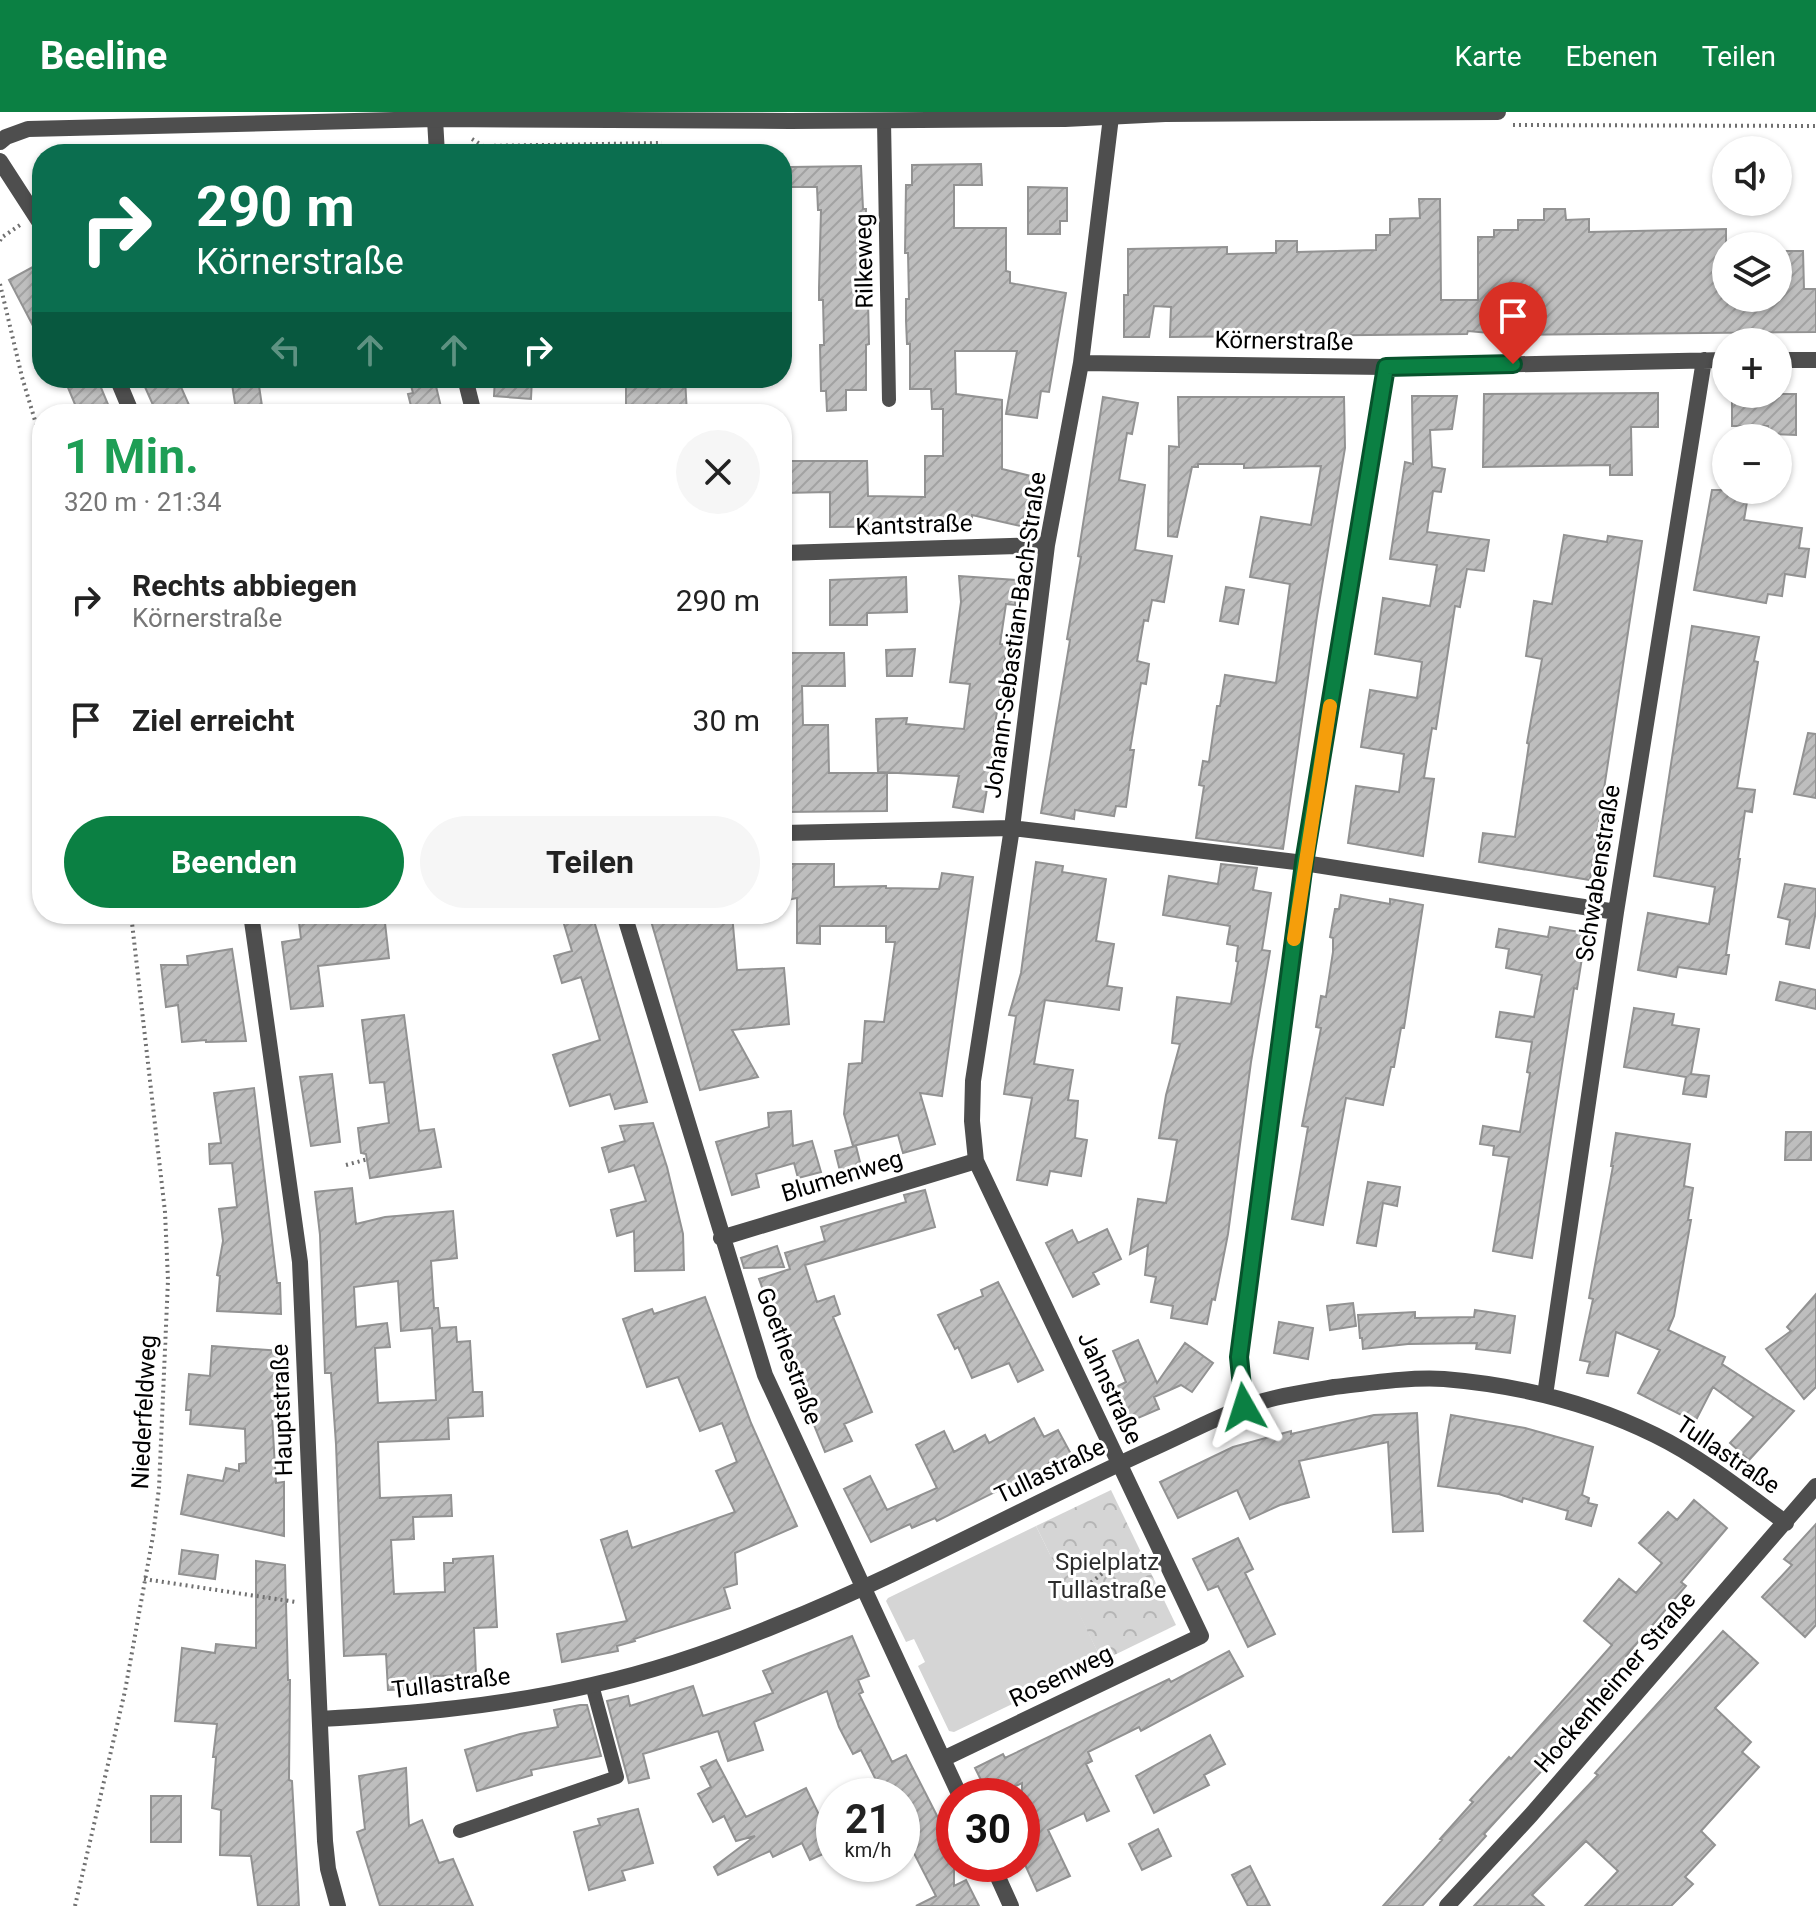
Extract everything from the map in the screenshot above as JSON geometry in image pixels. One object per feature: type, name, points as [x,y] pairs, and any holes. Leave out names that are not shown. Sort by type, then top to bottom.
[{"type":"street","points":[[0,142],[28,129],[435,119],[884,121],[1165,114],[1498,112]]},
{"type":"street","name":"Johann-Sebastian-Bach-Straße","points":[[976,1161],[972,1121],[973,1081],[1012,828],[1047,545],[1081,363],[1111,117]]},
{"type":"street","points":[[435,119],[436,144]]},
{"type":"street","points":[[0,161],[32,208]]},
{"type":"street","name":"Schwabenstraße","points":[[1545,1395],[1616,912],[1704,360]]},
{"type":"street","name":"Körnerstraße","points":[[1081,363],[1386,367],[1712,360]]},
{"type":"street","points":[[1792,360],[1816,360]]},
{"type":"street","points":[[1244,1407],[1239,1357],[1304,863],[1386,367]]},
{"type":"street","name":"Kantstraße","points":[[792,553],[1047,545]]},
{"type":"street","points":[[792,833],[1012,828],[1304,863],[1616,912]]},
{"type":"street","name":"Hauptstraße","points":[[252,924],[300,1262],[325,1841],[328,1869],[338,1906]]},
{"type":"street","name":"Goethestraße","points":[[627,924],[765,1375],[952,1778]]},
{"type":"street","name":"Blumenweg","points":[[721,1238],[976,1161]]},
{"type":"street","name":"Jahnstraße","points":[[976,1161],[1201,1636]]},
{"type":"street","name":"Tullastraße","points":[[320,1719],[476,1706],[592,1685],[649,1670],[724,1645],[862,1589],[1119,1463],[1244,1407],[1308,1391],[1441,1379],[1545,1395],[1602,1413],[1657,1436],[1730,1482],[1786,1523]]},
{"type":"street","name":"Hockenheimer Straße","points":[[1447,1906],[1531,1815],[1816,1486]]},
{"type":"street","name":"Rosenweg","points":[[943,1759],[1201,1636]]},
{"type":"street","points":[[1000,1882],[1011,1906]]},
{"type":"lane","name":"Rilkeweg","points":[[884,121],[889,400]]},
{"type":"lane","points":[[460,1831],[617,1777],[592,1685]]},
{"type":"path","points":[[0,284],[32,410]]},
{"type":"path","name":"Niederfeldweg","points":[[75,1906],[125,1691],[159,1488],[168,1280],[165,1212],[132,924]]},
{"type":"path","points":[[346,1165],[368,1159]]},
{"type":"path","points":[[1065,1597],[1095,1581],[1103,1573],[1143,1557]]},
{"type":"path","points":[[144,1579],[314,1604]]},
{"type":"green space","name":"Spielplatz Tullastraße","points":[[1111,1490],[1176,1625],[1102,1661],[1036,1526]]},
{"type":"green space","points":[[1036,1526],[1067,1589],[1063,1592],[1067,1602],[1073,1600],[1102,1661],[954,1732],[949,1731],[918,1666],[925,1662],[914,1639],[906,1642],[886,1601]]},
{"type":"building","points":[[981,164],[982,185],[954,185],[954,228],[1006,228],[1006,271],[1010,272],[1010,283],[1066,293],[1049,392],[1041,391],[1037,418],[1006,414],[1017,351],[955,351],[956,394],[1002,400],[1002,469],[1031,476],[1025,527],[972,515],[972,526],[830,527],[830,492],[792,493],[792,461],[867,461],[868,496],[925,497],[925,456],[943,456],[943,409],[932,409],[931,389],[910,389],[910,344],[907,344],[906,321],[908,253],[905,253],[906,185],[912,185],[912,165]]},
{"type":"building","points":[[861,166],[863,209],[866,209],[865,299],[868,300],[869,344],[866,345],[866,390],[846,390],[846,410],[827,411],[826,391],[821,391],[820,345],[824,345],[823,300],[819,300],[821,210],[818,210],[817,187],[792,187],[792,167]]},
{"type":"building","points":[[1028,187],[1067,188],[1067,221],[1060,221],[1060,234],[1028,234]]},
{"type":"building","points":[[1419,199],[1440,199],[1441,300],[1478,300],[1478,237],[1494,237],[1494,230],[1518,230],[1518,220],[1544,220],[1544,209],[1565,209],[1566,220],[1589,219],[1589,232],[1726,229],[1726,232],[1712,232],[1712,312],[1792,312],[1792,251],[1803,251],[1804,289],[1816,289],[1816,332],[1792,332],[1792,328],[1712,328],[1712,333],[1511,335],[1468,331],[1467,334],[1170,337],[1171,307],[1154,306],[1149,337],[1124,337],[1128,249],[1227,247],[1227,254],[1276,253],[1276,241],[1297,241],[1297,252],[1376,250],[1376,235],[1390,235],[1390,219],[1420,218]]},
{"type":"building","points":[[32,267],[32,324],[9,280]]},
{"type":"building","points":[[68,388],[101,388],[108,404],[75,404]]},
{"type":"building","points":[[145,388],[181,388],[189,404],[153,404]]},
{"type":"building","points":[[233,388],[259,388],[262,404],[235,404]]},
{"type":"building","points":[[412,388],[436,388],[440,404],[410,404],[408,394],[413,393]]},
{"type":"building","points":[[494,388],[532,388],[531,399],[494,396]]},
{"type":"building","points":[[626,388],[686,388],[686,404],[626,404]]},
{"type":"building","points":[[1658,393],[1658,427],[1631,427],[1632,475],[1610,475],[1610,465],[1483,467],[1484,394]]},
{"type":"building","points":[[1792,394],[1796,394],[1796,435],[1792,435],[1792,424],[1732,424],[1732,408],[1792,408]]},
{"type":"building","points":[[1412,396],[1457,396],[1452,429],[1430,430],[1432,467],[1445,469],[1441,492],[1433,491],[1427,532],[1489,540],[1484,571],[1467,569],[1460,607],[1455,606],[1436,729],[1432,728],[1424,778],[1434,779],[1423,856],[1348,843],[1356,786],[1399,792],[1404,754],[1361,747],[1370,690],[1417,698],[1422,662],[1375,654],[1383,598],[1430,606],[1437,565],[1390,559],[1405,462],[1413,464]]},
{"type":"building","points":[[1103,397],[1138,403],[1132,434],[1127,433],[1119,480],[1145,485],[1135,550],[1172,556],[1164,602],[1152,600],[1148,621],[1144,620],[1137,661],[1149,664],[1146,684],[1141,683],[1130,750],[1134,750],[1126,807],[1116,806],[1114,816],[1075,810],[1074,819],[1041,813],[1070,640],[1067,639],[1081,557],[1078,556]]},
{"type":"building","points":[[1178,397],[1344,397],[1345,448],[1283,849],[1196,838],[1204,786],[1199,785],[1203,761],[1209,762],[1225,675],[1276,683],[1290,584],[1250,577],[1261,517],[1311,525],[1321,466],[1244,468],[1244,464],[1198,464],[1198,467],[1192,467],[1177,537],[1168,536],[1169,446],[1179,447]]},
{"type":"building","points":[[1712,490],[1712,504],[1747,504],[1744,520],[1802,528],[1799,548],[1809,549],[1805,577],[1785,574],[1782,596],[1768,594],[1766,603],[1694,590]]},
{"type":"building","points":[[1564,535],[1607,542],[1608,536],[1642,541],[1590,880],[1479,862],[1483,833],[1515,837],[1542,659],[1526,656],[1534,601],[1552,604]]},
{"type":"building","points":[[959,576],[1016,580],[1015,605],[1006,604],[1000,644],[1007,645],[983,812],[953,807],[959,776],[878,772],[876,719],[907,718],[906,724],[964,729],[970,684],[950,682],[961,602]]},
{"type":"building","points":[[906,577],[907,612],[867,613],[867,625],[830,625],[830,580]]},
{"type":"building","points":[[1226,587],[1244,590],[1238,624],[1220,621]]},
{"type":"building","points":[[1692,626],[1759,637],[1754,661],[1758,662],[1737,788],[1755,790],[1752,812],[1745,811],[1726,974],[1678,967],[1676,977],[1638,970],[1648,913],[1709,924],[1715,887],[1654,876]]},
{"type":"building","points":[[915,649],[912,676],[887,676],[886,650]]},
{"type":"building","points":[[792,653],[844,653],[845,686],[802,686],[803,725],[828,725],[829,773],[887,773],[887,811],[792,812]]},
{"type":"building","points":[[1808,733],[1816,734],[1816,798],[1794,794]]},
{"type":"building","points":[[1036,862],[1063,866],[1062,872],[1106,879],[1096,941],[1114,944],[1107,986],[1122,988],[1119,1010],[1045,1000],[1034,1064],[1073,1070],[1068,1100],[1078,1101],[1075,1138],[1087,1140],[1081,1176],[1050,1171],[1047,1185],[1017,1180],[1032,1098],[1004,1094],[1016,1016],[1009,1015],[1021,973]]},
{"type":"building","points":[[792,864],[834,864],[834,887],[939,889],[942,873],[973,877],[942,1096],[920,1093],[935,1144],[903,1153],[898,1135],[853,1146],[844,1114],[849,1064],[862,1063],[865,1021],[884,1022],[895,942],[886,942],[886,926],[820,926],[820,944],[797,943],[797,898],[792,899]]},
{"type":"building","points":[[1221,864],[1257,868],[1253,890],[1271,893],[1262,950],[1270,951],[1251,1062],[1228,1234],[1207,1324],[1171,1318],[1173,1306],[1151,1302],[1156,1277],[1145,1275],[1148,1245],[1130,1254],[1138,1199],[1166,1203],[1177,1140],[1159,1138],[1166,1095],[1180,1044],[1172,1043],[1177,997],[1231,1004],[1238,962],[1238,946],[1227,944],[1230,926],[1163,915],[1169,876],[1218,884]]},
{"type":"building","points":[[1785,884],[1816,889],[1816,911],[1809,948],[1786,944],[1790,920],[1778,917]]},
{"type":"building","points":[[1341,895],[1390,904],[1390,899],[1423,905],[1404,1028],[1401,1028],[1383,1105],[1346,1098],[1323,1225],[1292,1219],[1308,1127],[1302,1126],[1321,1028],[1316,1027],[1321,996],[1326,997],[1333,952],[1333,938],[1330,937]]},
{"type":"building","points":[[299,924],[385,924],[389,958],[318,966],[323,1006],[291,1009],[282,942],[301,939]]},
{"type":"building","points":[[564,924],[595,924],[647,1102],[615,1109],[610,1094],[570,1106],[553,1055],[600,1040],[581,977],[562,983],[554,956],[572,951]]},
{"type":"building","points":[[652,924],[733,924],[737,970],[784,968],[789,1024],[732,1030],[758,1077],[700,1090]]},
{"type":"building","points":[[1550,927],[1586,933],[1577,989],[1574,988],[1532,1258],[1493,1251],[1509,1157],[1493,1155],[1494,1146],[1480,1144],[1483,1126],[1520,1132],[1532,1042],[1496,1037],[1500,1012],[1534,1017],[1542,975],[1506,968],[1509,949],[1496,947],[1499,929],[1548,937]]},
{"type":"building","points":[[232,949],[246,1041],[182,1042],[178,1005],[166,1007],[161,965],[188,965],[187,956]]},
{"type":"building","points":[[1780,982],[1816,990],[1816,1009],[1776,1000]]},
{"type":"building","points":[[1634,1008],[1674,1014],[1672,1025],[1699,1029],[1691,1074],[1709,1076],[1706,1097],[1683,1094],[1686,1077],[1624,1067]]},
{"type":"building","points":[[404,1015],[419,1131],[434,1129],[441,1167],[370,1178],[366,1154],[361,1153],[358,1128],[389,1123],[384,1082],[370,1083],[362,1020]]},
{"type":"building","points":[[332,1074],[340,1142],[311,1146],[300,1077]]},
{"type":"building","points":[[254,1088],[277,1283],[280,1283],[281,1314],[217,1311],[220,1276],[217,1275],[223,1241],[219,1209],[237,1207],[232,1163],[210,1164],[209,1144],[221,1143],[214,1093]]},
{"type":"building","points":[[791,1111],[793,1146],[812,1141],[821,1172],[798,1178],[794,1163],[756,1174],[759,1187],[732,1195],[716,1142],[769,1127],[768,1113]]},
{"type":"building","points":[[653,1123],[683,1234],[684,1270],[635,1271],[634,1231],[617,1236],[611,1210],[646,1201],[634,1165],[609,1172],[602,1148],[625,1141],[620,1126]]},
{"type":"building","points":[[1786,1132],[1811,1132],[1811,1160],[1785,1160]]},
{"type":"building","points":[[1616,1133],[1690,1144],[1684,1186],[1693,1188],[1688,1220],[1691,1220],[1674,1316],[1668,1330],[1725,1357],[1722,1364],[1794,1411],[1749,1460],[1730,1443],[1754,1417],[1713,1387],[1695,1422],[1638,1393],[1660,1350],[1616,1332],[1608,1376],[1587,1373],[1590,1362],[1580,1360],[1593,1299],[1589,1298]]},
{"type":"building","points":[[856,1146],[861,1166],[840,1171],[835,1151]]},
{"type":"building","points":[[1368,1182],[1400,1187],[1397,1206],[1383,1203],[1376,1246],[1357,1243]]},
{"type":"building","points":[[352,1188],[356,1224],[385,1217],[453,1211],[457,1258],[431,1261],[434,1308],[438,1308],[440,1328],[456,1327],[457,1342],[470,1341],[473,1392],[482,1392],[483,1416],[448,1418],[449,1439],[378,1442],[380,1498],[451,1495],[452,1516],[413,1517],[414,1539],[391,1540],[394,1594],[445,1592],[444,1563],[453,1563],[453,1559],[493,1556],[497,1627],[474,1628],[476,1675],[434,1676],[434,1682],[411,1682],[411,1689],[388,1690],[386,1654],[344,1656],[336,1444],[331,1373],[325,1373],[320,1235],[315,1192]],"holes":[[[398,1281],[401,1331],[432,1328],[436,1400],[378,1403],[375,1348],[390,1347],[387,1323],[356,1327],[354,1287]]]},
{"type":"building","points":[[925,1190],[935,1227],[805,1265],[817,1302],[834,1296],[840,1314],[833,1317],[872,1412],[844,1424],[852,1441],[825,1452],[759,1279],[790,1269],[785,1253],[825,1241],[821,1227],[906,1202],[904,1195]]},
{"type":"building","points":[[1107,1229],[1121,1259],[1093,1273],[1099,1284],[1073,1297],[1046,1243],[1072,1230],[1078,1243]]},
{"type":"building","points":[[777,1246],[784,1267],[744,1268],[741,1258]]},
{"type":"building","points":[[998,1282],[1043,1370],[1018,1382],[1009,1363],[972,1378],[958,1347],[955,1349],[938,1315],[983,1296],[981,1290]]},
{"type":"building","points":[[1816,1294],[1816,1387],[1804,1399],[1766,1349],[1791,1331],[1787,1327]]},
{"type":"building","points":[[705,1297],[751,1423],[797,1526],[735,1553],[737,1584],[724,1588],[730,1608],[634,1639],[617,1646],[618,1651],[562,1662],[557,1634],[627,1621],[601,1540],[627,1531],[632,1548],[735,1512],[716,1471],[737,1462],[722,1423],[700,1431],[678,1377],[647,1387],[623,1319],[652,1309],[654,1314]]},
{"type":"building","points":[[1353,1303],[1356,1326],[1330,1330],[1327,1306]]},
{"type":"building","points":[[1475,1310],[1515,1316],[1510,1353],[1476,1349],[1477,1343],[1408,1344],[1363,1349],[1358,1315],[1415,1312],[1415,1318],[1474,1317]]},
{"type":"building","points":[[1279,1322],[1313,1328],[1308,1359],[1274,1353]]},
{"type":"building","points":[[1138,1340],[1157,1383],[1185,1343],[1213,1363],[1192,1392],[1181,1385],[1154,1397],[1159,1409],[1131,1421],[1116,1387],[1126,1382],[1113,1351]]},
{"type":"building","points":[[212,1346],[282,1351],[283,1417],[272,1416],[276,1483],[284,1482],[284,1536],[181,1514],[188,1475],[223,1481],[226,1468],[239,1471],[239,1464],[246,1463],[245,1429],[190,1424],[191,1410],[186,1410],[189,1374],[210,1376]]},
{"type":"building","points":[[1417,1413],[1423,1531],[1393,1532],[1388,1442],[1299,1461],[1309,1497],[1280,1505],[1250,1519],[1237,1490],[1178,1518],[1160,1482],[1233,1447],[1291,1431],[1291,1434],[1374,1415]]},
{"type":"building","points":[[1451,1415],[1525,1428],[1593,1447],[1582,1495],[1589,1498],[1588,1503],[1597,1505],[1591,1526],[1566,1519],[1568,1511],[1523,1498],[1522,1502],[1499,1494],[1438,1486]]},
{"type":"building","points":[[1034,1418],[1044,1437],[1058,1430],[1071,1454],[937,1521],[935,1518],[912,1528],[910,1524],[871,1542],[844,1489],[870,1476],[887,1510],[937,1488],[916,1445],[944,1431],[954,1452],[985,1435],[989,1443]]},
{"type":"building","points":[[1694,1500],[1727,1528],[1681,1582],[1686,1586],[1626,1656],[1633,1663],[1484,1834],[1486,1836],[1422,1906],[1383,1906],[1442,1840],[1473,1802],[1470,1800],[1509,1757],[1511,1759],[1612,1645],[1584,1621],[1619,1579],[1636,1593],[1662,1563],[1639,1543],[1668,1512],[1677,1520]]},
{"type":"building","points":[[1816,1524],[1816,1625],[1805,1637],[1762,1597],[1792,1565],[1784,1559]]},
{"type":"building","points":[[1238,1538],[1253,1569],[1245,1573],[1275,1634],[1248,1647],[1218,1586],[1208,1590],[1193,1559]]},
{"type":"building","points":[[182,1550],[218,1555],[215,1579],[179,1574]]},
{"type":"building","points":[[256,1561],[285,1565],[290,1680],[289,1780],[292,1781],[299,1906],[258,1906],[251,1856],[220,1855],[221,1810],[212,1808],[217,1724],[175,1721],[182,1648],[215,1653],[216,1644],[256,1648]]},
{"type":"building","points":[[1723,1631],[1758,1663],[1715,1708],[1751,1742],[1742,1752],[1759,1767],[1701,1831],[1715,1845],[1685,1877],[1693,1884],[1671,1906],[1585,1906],[1618,1871],[1586,1841],[1532,1895],[1544,1906],[1474,1906],[1598,1775],[1595,1773]]},
{"type":"building","points":[[852,1636],[869,1676],[858,1680],[863,1692],[859,1694],[892,1762],[906,1755],[918,1778],[875,1778],[861,1750],[853,1754],[839,1727],[827,1691],[754,1722],[763,1750],[728,1761],[718,1731],[643,1754],[649,1778],[629,1783],[607,1701],[628,1696],[630,1706],[693,1686],[703,1716],[773,1693],[763,1671]]},
{"type":"building","points":[[1229,1651],[1243,1676],[1141,1731],[1139,1727],[1088,1752],[1092,1761],[1086,1764],[1109,1811],[1087,1821],[1084,1813],[1048,1830],[1070,1876],[1037,1891],[1033,1882],[1040,1882],[1040,1778],[980,1778],[975,1768],[1003,1754],[1005,1758],[1169,1679],[1171,1682]]},
{"type":"building","points":[[587,1705],[601,1756],[531,1770],[532,1775],[477,1791],[465,1750],[558,1727],[554,1710]]},
{"type":"building","points":[[1210,1735],[1225,1764],[1204,1775],[1209,1785],[1154,1813],[1136,1776]]},
{"type":"building","points":[[716,1760],[746,1817],[806,1788],[816,1809],[816,1857],[810,1860],[802,1843],[773,1857],[770,1851],[718,1875],[714,1867],[755,1836],[736,1841],[724,1816],[713,1822],[698,1794],[711,1787],[701,1767]]},
{"type":"building","points":[[406,1768],[409,1826],[422,1820],[439,1863],[453,1859],[473,1906],[380,1906],[357,1832],[365,1829],[359,1776]]},
{"type":"building","points":[[920,1782],[936,1814],[936,1882],[954,1882],[954,1886],[967,1882],[979,1906],[916,1906],[936,1896],[920,1865]]},
{"type":"building","points":[[151,1796],[181,1796],[181,1842],[151,1842]]},
{"type":"building","points":[[638,1809],[653,1863],[622,1871],[625,1880],[589,1890],[574,1832],[600,1825],[598,1819]]},
{"type":"building","points":[[1158,1829],[1171,1856],[1142,1870],[1129,1844]]},
{"type":"building","points":[[1250,1866],[1270,1906],[1248,1906],[1232,1875]]},
{"type":"slow traffic","points":[[1294,939],[1330,706]]},
{"type":"route","points":[[1244,1407],[1239,1357],[1304,863],[1386,367],[1513,364]]}]
